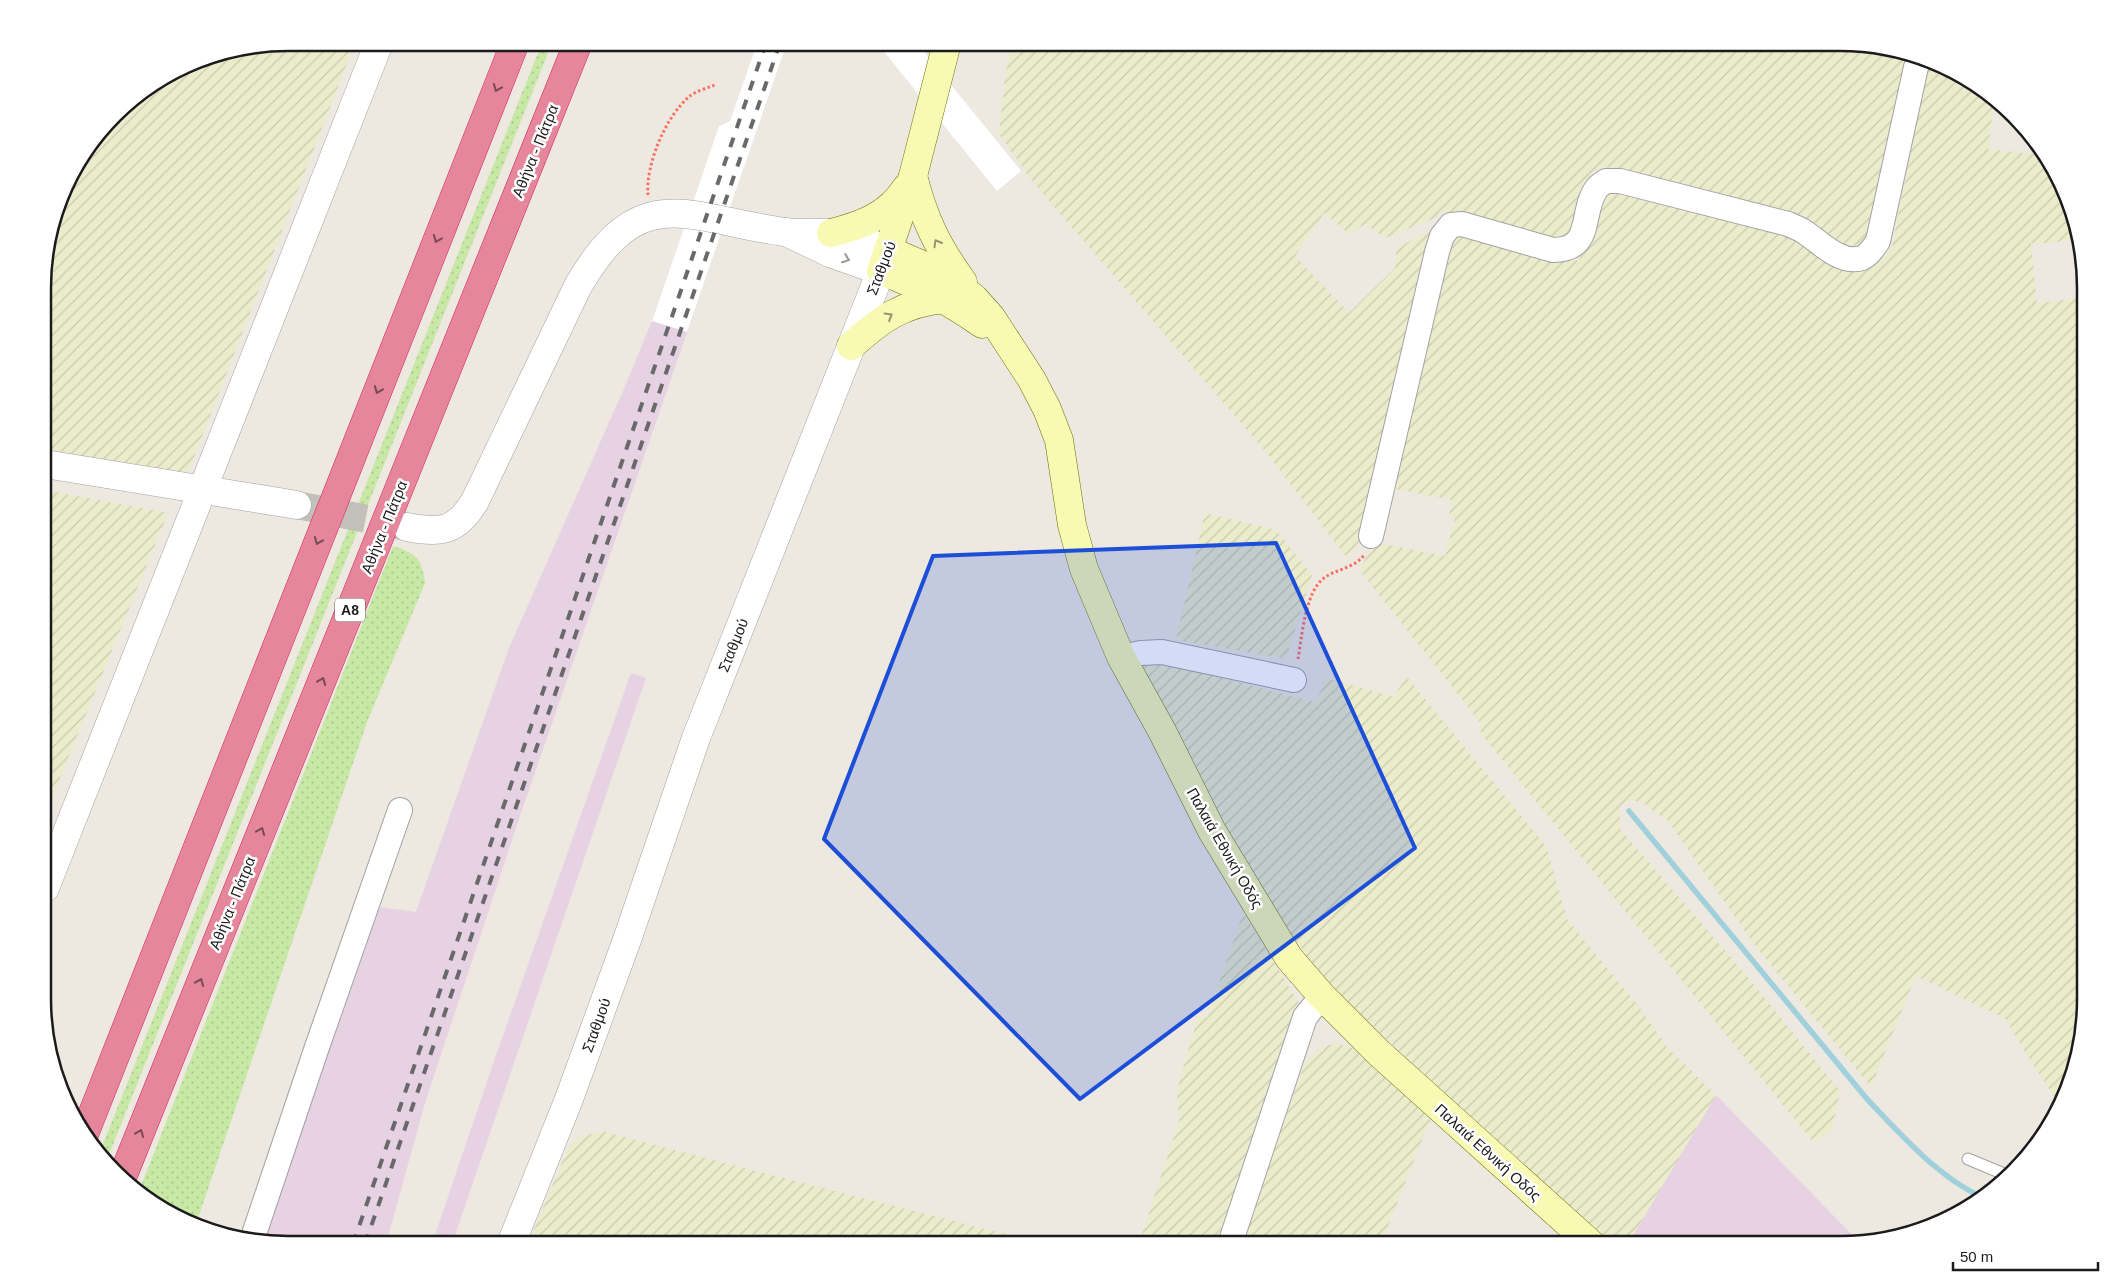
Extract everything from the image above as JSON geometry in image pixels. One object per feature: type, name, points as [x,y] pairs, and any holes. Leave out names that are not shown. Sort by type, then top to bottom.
[{"type":"highway","points":[[88,1125],[511,51]]},
{"type":"highway","name":"Αθήνα - Πάτρα","points":[[125,1170],[574,51]]},
{"type":"main road","name":"Σταθμού","points":[[885,260],[913,176],[945,51]]},
{"type":"main road","points":[[831,233],[867,222],[884,213],[898,200],[913,176]]},
{"type":"main road","points":[[913,176],[921,207],[931,233],[949,263],[974,298]]},
{"type":"main road","name":"Παλαιά Εθνική Οδός","points":[[885,260],[941,273],[974,298],[991,317],[1036,387],[1059,440],[1072,525],[1084,569],[1121,657],[1162,731],[1212,831],[1289,958],[1322,996],[1379,1053],[1582,1236]]},
{"type":"main road","name":"Παλαιά Εθνική Οδός","points":[[885,260],[910,282],[944,299],[986,326],[1014,353]]},
{"type":"main road","points":[[851,346],[874,326],[900,310],[924,301],[944,299]]},
{"type":"street","points":[[51,873],[374,51]]},
{"type":"street","points":[[1371,536],[1437,252],[1442,236],[1451,225],[1462,224],[1553,250],[1566,250],[1577,242],[1583,230],[1597,188],[1606,180],[1620,181],[1788,224],[1804,231],[1832,252],[1846,258],[1861,259],[1870,253],[1878,241],[1917,64]]},
{"type":"street","points":[[407,527],[427,531],[445,529],[455,525],[466,516],[578,286],[605,246],[621,232],[651,216],[670,212],[786,232],[831,233],[851,237],[885,260]]},
{"type":"street","points":[[786,232],[830,253],[885,260]]},
{"type":"street","name":"Σταθμού","points":[[514,1236],[569,1099],[625,946],[696,738],[885,260]]},
{"type":"street","points":[[51,465],[297,504]]},
{"type":"street","points":[[1121,657],[1141,653],[1162,652],[1294,680]]},
{"type":"street","points":[[254,1233],[400,810]]},
{"type":"street","points":[[1233,1236],[1305,1018],[1322,996]]},
{"type":"lane","points":[[1968,1159],[2001,1172]]},
{"type":"path","points":[[651,216],[647,186],[652,158],[674,114],[690,96],[715,85]]},
{"type":"path","points":[[1294,680],[1310,601],[1315,588],[1324,578],[1361,559],[1368,550],[1371,536]]},
{"type":"highlighted area","points":[[1276,543],[1415,848],[1080,1099],[824,839],[933,556]]},
{"type":"shaded area","points":[[754,51],[784,51],[521,813],[425,1103],[388,1236],[263,1234],[378,907],[416,912],[509,648],[652,321],[719,126],[730,121]]},
{"type":"shaded area","points":[[631,673],[646,678],[455,1236],[435,1236],[493,1064]]},
{"type":"shaded area","points":[[1716,1095],[1852,1235],[1840,1236],[1633,1236]]},
{"type":"green space","points":[[352,51],[184,483],[51,460],[51,288],[53,257],[59,227],[69,197],[91,157],[110,132],[144,100],[183,76],[227,59],[257,53]]},
{"type":"green space","points":[[539,51],[549,51],[109,1154],[102,1146]]},
{"type":"green space","points":[[1010,51],[1840,51],[1871,53],[1911,62],[1874,237],[1852,252],[1776,214],[1601,166],[1591,174],[1582,211],[1566,241],[1440,211],[1437,217],[1386,238],[1365,224],[1349,234],[1324,213],[1295,256],[1349,313],[1395,268],[1396,250],[1417,236],[1433,230],[1367,519],[1358,546],[1347,558],[1266,452],[1032,181],[999,134],[1005,77]]},
{"type":"green space","points":[[1929,68],[1931,69],[1958,83],[1993,108],[1988,149],[2034,153],[2059,197],[2071,239],[2052,243],[2031,243],[2037,303],[2077,298],[2077,999],[2075,1030],[2069,1060],[2055,1098],[2006,1019],[1916,976],[1871,1087],[1756,947],[1668,821],[1641,802],[1628,799],[1620,807],[1620,829],[1747,976],[1840,1091],[1832,1129],[1814,1143],[1481,734],[1480,722],[1360,571],[1368,552],[1378,543],[1445,556],[1455,518],[1449,516],[1453,500],[1385,487],[1453,228],[1548,255],[1579,261],[1591,215],[1602,189],[1786,227],[1870,266],[1885,256],[1892,246]]},
{"type":"green space","points":[[51,491],[168,513],[51,800]]},
{"type":"green space","points":[[1205,513],[1276,530],[1312,575],[1286,659],[1176,640]]},
{"type":"green space","points":[[393,546],[408,552],[420,562],[425,583],[367,722],[198,1218],[170,1204],[141,1185]]},
{"type":"green space","points":[[1155,661],[1315,702],[1327,678],[1394,697],[1406,676],[1546,846],[1567,919],[1639,1007],[1668,1048],[1716,1095],[1633,1236],[1601,1236],[1322,978],[1276,912],[1221,817],[1141,670],[1147,663]]},
{"type":"green space","points":[[1243,912],[1300,1005],[1223,1236],[1142,1236],[1179,1121],[1177,1090],[1198,1016],[1207,1018]]},
{"type":"green space","points":[[1337,1043],[1355,1049],[1431,1117],[1384,1236],[1243,1236],[1305,1063],[1320,1048]]},
{"type":"green space","points":[[601,1131],[1013,1236],[531,1236],[569,1146],[578,1138]]},
{"type":"pier","points":[[754,51],[784,51],[687,332],[652,321],[719,126],[730,121]]},
{"type":"pier","points":[[883,51],[924,51],[1021,171],[997,191]]},
{"type":"waterway","points":[[1629,811],[1867,1099],[1920,1153],[1950,1178],[1975,1193]]},
{"type":"tunnel","points":[[297,505],[407,527]]},
{"type":"railway","points":[[356,1236],[763,51]]},
{"type":"railway","points":[[368,1236],[777,51]]}]
